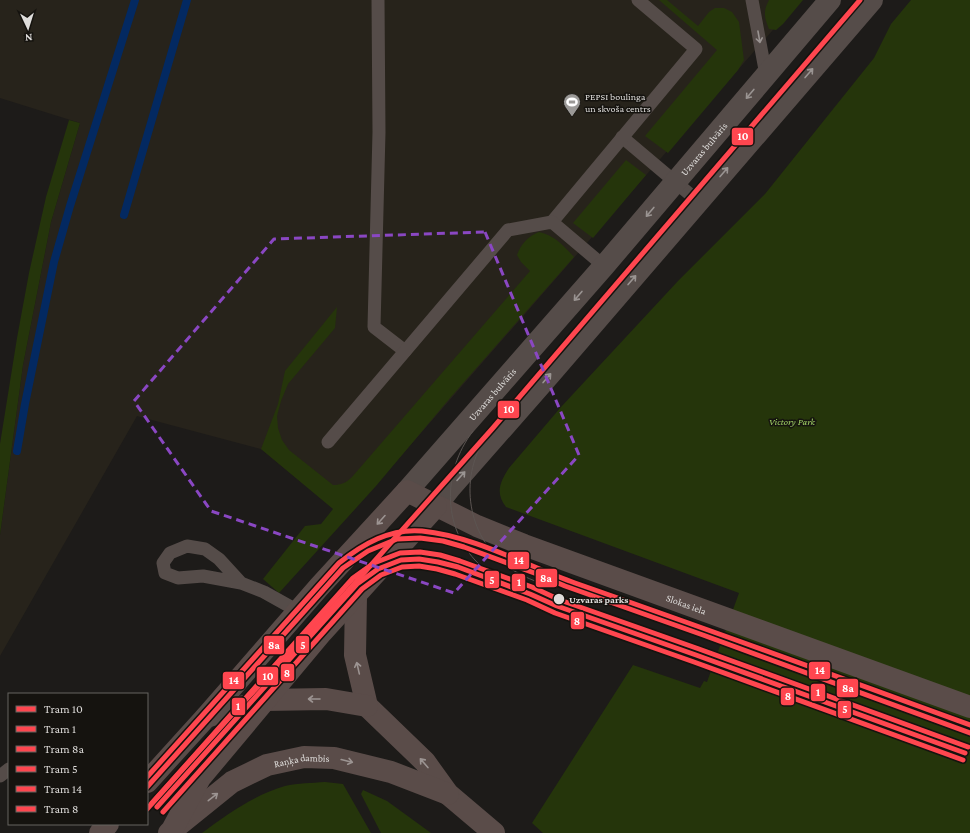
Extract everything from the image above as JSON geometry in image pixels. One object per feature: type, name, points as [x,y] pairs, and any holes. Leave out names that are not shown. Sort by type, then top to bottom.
[{"type":"main road","name":"Slokas iela","points":[[407,491],[477,526],[524,545],[970,707]]},
{"type":"main road","name":"Uzvaras bulvāris","points":[[148,781],[206,718],[298,611],[407,491]]},
{"type":"main road","points":[[170,831],[200,778],[322,632],[436,506]]},
{"type":"main road","points":[[206,718],[265,700],[326,699],[367,706],[355,655],[356,596]]},
{"type":"main road","name":"Raņķa dambis","points":[[367,706],[425,762],[448,794],[494,833]]},
{"type":"main road","name":"Raņķa dambis","points":[[170,831],[232,782],[267,765],[304,757],[334,758],[384,770],[448,794]]},
{"type":"main road","points":[[100,833],[107,825]]},
{"type":"street","name":"Uzvaras bulvāris","points":[[407,491],[604,266],[830,0]]},
{"type":"street","points":[[436,506],[872,0]]},
{"type":"lane","points":[[378,0],[379,132],[374,327],[405,351]]},
{"type":"lane","points":[[328,442],[508,230],[552,222],[696,49],[638,0]]},
{"type":"lane","points":[[752,0],[766,75]]},
{"type":"lane","points":[[622,137],[699,202]]},
{"type":"lane","points":[[552,222],[604,266]]},
{"type":"lane","points":[[241,583],[219,559],[205,549],[187,546],[170,553],[163,563],[165,573],[178,578],[203,576],[241,583],[264,592],[298,611]]},
{"type":"lane","points":[[0,776],[8,770]]},
{"type":"highlighted area","points":[[485,232],[579,455],[454,593],[211,511],[134,401],[274,239]]},
{"type":"shaded area","points":[[0,0],[799,0],[346,519],[261,449],[137,416],[0,656],[0,535],[23,365],[51,222],[80,123],[0,98]]},
{"type":"green space","points":[[659,0],[667,0],[698,26],[709,12],[715,8],[724,8],[732,12],[739,22],[744,60],[738,70],[668,153],[645,136],[717,50]]},
{"type":"green space","points":[[769,0],[803,0],[776,30],[769,29],[765,17],[765,11]]},
{"type":"green space","name":"Victory Park","points":[[911,0],[970,0],[970,833],[543,833],[532,823],[633,665],[700,688],[704,681],[707,682],[739,593],[506,507],[500,492],[503,478],[509,468],[561,407],[678,281],[765,194],[874,58],[891,24]]},
{"type":"green space","points":[[69,120],[80,123],[51,222],[23,365],[0,535],[0,444],[17,338],[29,273],[46,197]]},
{"type":"green space","points":[[626,160],[646,175],[593,238],[573,223]]},
{"type":"green space","points":[[539,232],[554,238],[574,257],[450,398],[376,486],[279,593],[263,579],[305,526],[321,524],[333,509],[261,449],[278,404],[285,371],[337,307],[335,328],[288,384],[277,416],[278,428],[282,440],[289,450],[333,485],[345,482],[352,477],[530,271],[521,262],[517,255],[525,241]]},
{"type":"green space","points":[[325,782],[343,784],[371,833],[202,833],[221,819],[263,794],[295,784]]},
{"type":"green space","points":[[363,790],[387,801],[431,833],[381,833],[361,794]]},
{"type":"waterway","points":[[17,451],[54,262],[70,206],[135,0]]},
{"type":"waterway","points":[[124,215],[187,0]]},
{"type":"tram line","name":"10","points":[[148,808],[236,710],[347,592],[492,429],[860,0]]},
{"type":"tram line","points":[[492,429],[482,443],[475,459],[471,476],[470,493],[472,510],[477,527],[485,542],[496,556],[514,571],[535,581]]},
{"type":"tram line","points":[[473,431],[463,447],[455,465],[451,483],[450,501],[453,519],[459,536],[469,553],[482,567],[495,577],[519,589]]},
{"type":"tram line","name":"14","points":[[148,776],[339,563],[367,544],[378,539],[399,532],[410,531],[442,534],[481,545],[575,583],[970,725]]},
{"type":"tram line","name":"8a","points":[[148,786],[343,568],[368,551],[397,539],[420,538],[443,541],[464,547],[565,586],[970,733]]},
{"type":"tram line","name":"1","points":[[152,803],[353,578],[374,563],[400,553],[420,552],[440,555],[460,561],[532,587],[560,600],[968,747]]},
{"type":"tram line","name":"5","points":[[157,807],[357,584],[378,569],[401,560],[419,559],[458,567],[530,594],[557,606],[965,753]]},
{"type":"tram line","name":"8","points":[[163,812],[362,589],[381,575],[402,567],[419,566],[455,574],[527,600],[555,613],[963,760]]},
{"type":"place","name":"PEPSI boulinga un skvoša centrs","points":[[572,117]]},
{"type":"place","name":"Uzvaras parks","points":[[559,599]]}]
